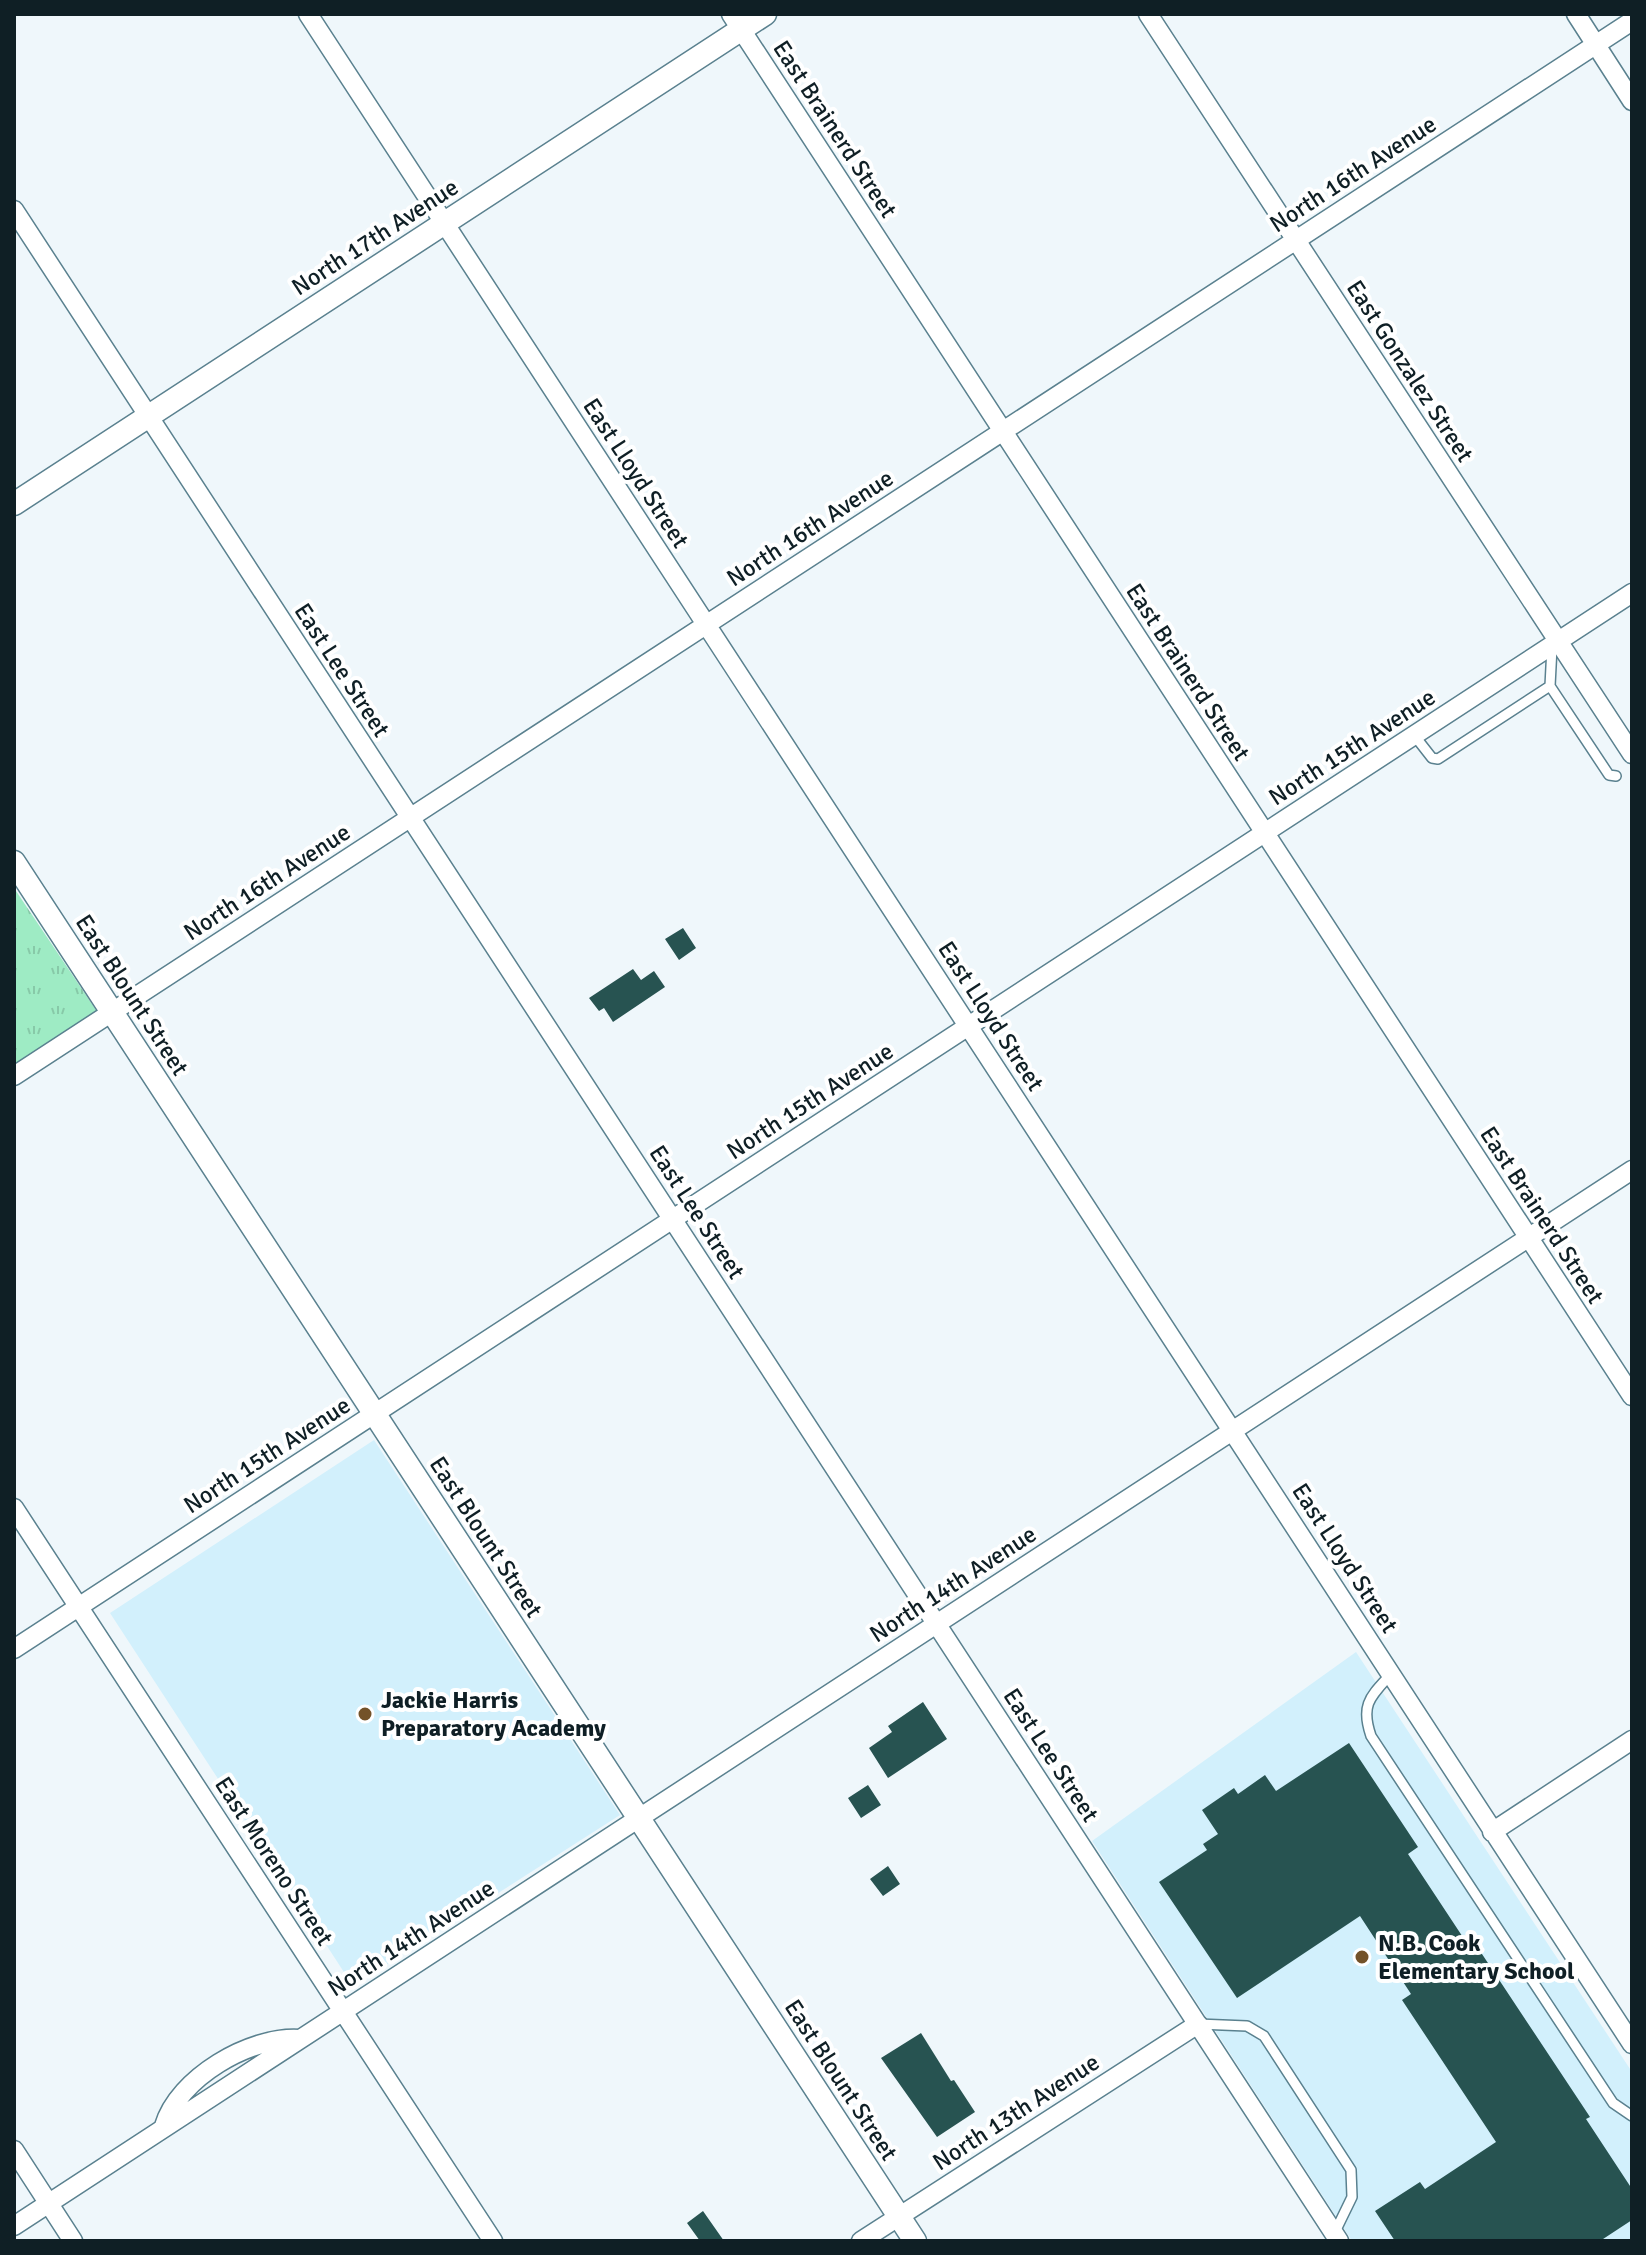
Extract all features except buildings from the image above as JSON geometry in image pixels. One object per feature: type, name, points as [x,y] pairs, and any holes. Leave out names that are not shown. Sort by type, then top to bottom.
[{"type":"street","name":"East Lloyd Street","points":[[308,14],[1632,2044]]},
{"type":"street","name":"North 17th Avenue","points":[[14,504],[445,223],[736,22],[765,14]]},
{"type":"street","name":"East Gonzalez Street","points":[[1148,14],[1555,643],[1632,754]]},
{"type":"street","points":[[1576,14],[1632,101]]},
{"type":"street","name":"North 16th Avenue","points":[[14,1076],[1632,21]]},
{"type":"street","name":"East Brainerd Street","points":[[736,22],[1632,1396]]},
{"type":"street","name":"East Lee Street","points":[[14,210],[1337,2238]]},
{"type":"street","name":"North 15th Avenue","points":[[14,1649],[1632,593]]},
{"type":"street","name":"East Blount Street","points":[[14,862],[915,2241]]},
{"type":"street","name":"North 14th Avenue","points":[[14,2226],[164,2128],[168,2114],[177,2101],[198,2079],[227,2058],[272,2040],[301,2039],[1632,1170]]},
{"type":"street","name":"East Moreno Street","points":[[14,1508],[493,2241]]},
{"type":"street","points":[[1492,1832],[1632,1740]]},
{"type":"street","name":"North 13th Avenue","points":[[861,2241],[1198,2024]]},
{"type":"street","points":[[14,2150],[73,2241]]},
{"type":"lane","points":[[1555,643],[1550,686],[1609,775],[1616,776]]},
{"type":"lane","points":[[1414,735],[1432,758],[1438,759],[1550,686]]},
{"type":"lane","points":[[1391,1674],[1369,1698],[1365,1716],[1371,1736],[1613,2103],[1632,2116]]},
{"type":"lane","points":[[1198,2024],[1247,2026],[1264,2036],[1351,2170],[1352,2197],[1337,2238]]},
{"type":"shaded area","name":"Jackie Harris Preparatory Academy","points":[[374,1440],[620,1815],[353,1986],[110,1613]]},
{"type":"shaded area","name":"N.B. Cook Elementary School","points":[[1356,1652],[1632,2072],[1632,2241],[1352,2241],[1092,1841]]},
{"type":"green space","points":[[14,888],[98,1013],[14,1067]]},
{"type":"place","name":"Jackie Harris Preparatory Academy","points":[[365,1714]]},
{"type":"place","name":"N.B. Cook Elementary School","points":[[1362,1957]]}]
